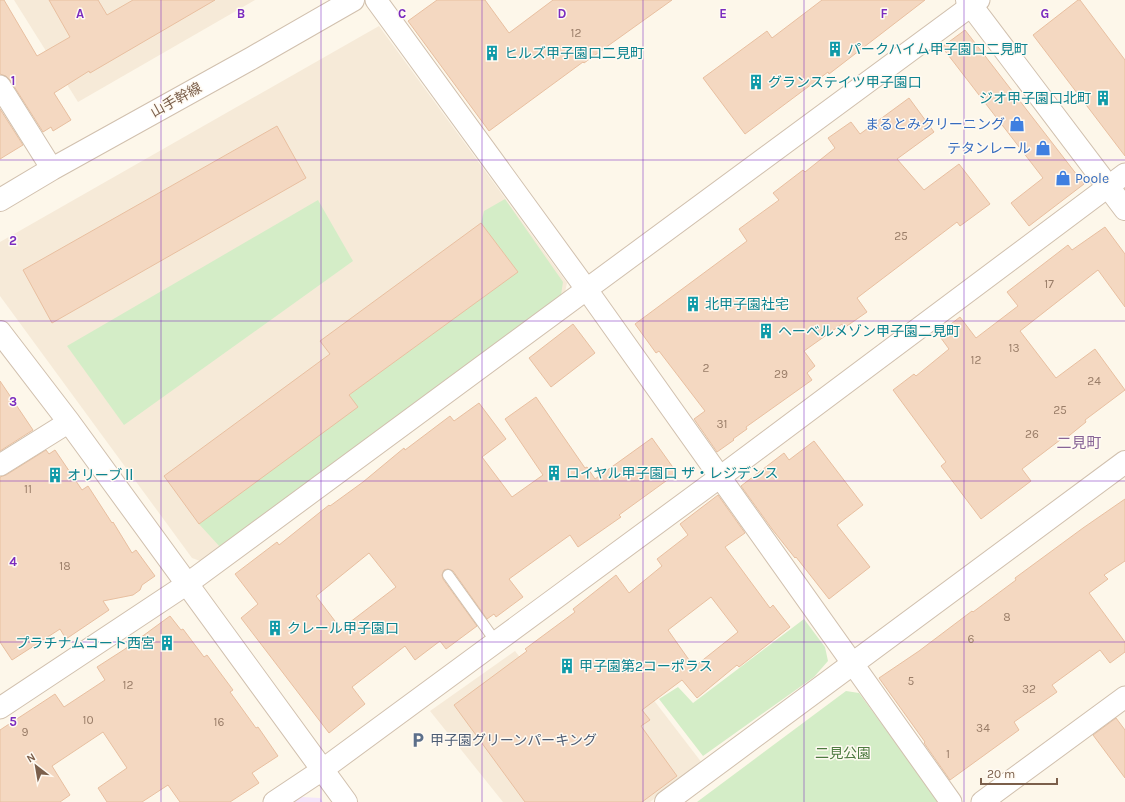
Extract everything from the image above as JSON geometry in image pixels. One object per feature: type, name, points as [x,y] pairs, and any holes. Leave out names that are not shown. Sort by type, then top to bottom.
[{"type":"street","name":"山手幹線","points":[[0,200],[52,169],[353,0]]},
{"type":"street","points":[[376,0],[587,290],[951,802]]},
{"type":"street","points":[[0,708],[187,584],[587,290],[973,2],[1125,209]]},
{"type":"street","points":[[0,86],[52,169]]},
{"type":"street","points":[[274,802],[322,770],[720,477],[1125,174]]},
{"type":"street","points":[[0,332],[69,422],[346,802]]},
{"type":"street","points":[[0,465],[69,422]]},
{"type":"street","points":[[666,802],[1125,462]]},
{"type":"street","points":[[982,802],[1125,697]]},
{"type":"lane","points":[[448,576],[496,642]]},
{"type":"shaded area","points":[[14,0],[255,0],[78,102]]},
{"type":"shaded area","points":[[379,26],[567,283],[564,297],[203,562],[192,558],[0,296],[0,242]]},
{"type":"shaded area","points":[[515,651],[634,802],[503,802],[430,711]]},
{"type":"shaded area","points":[[639,681],[702,763],[650,802],[637,802]]},
{"type":"shaded area","points":[[301,797],[320,798],[323,802],[293,802]]},
{"type":"green space","points":[[505,199],[563,282],[561,295],[221,548],[199,524],[349,395],[517,272],[481,223],[484,211]]},
{"type":"green space","points":[[318,200],[353,261],[124,425],[67,346]]},
{"type":"green space","points":[[804,619],[825,647],[828,661],[814,677],[703,756],[659,699],[678,687],[693,703]]},
{"type":"green space","name":"二見公園","points":[[846,691],[859,693],[939,802],[697,802]]},
{"type":"building","points":[[0,0],[4,0],[37,56],[70,37],[49,0],[98,0],[107,15],[133,0],[215,0],[90,73],[89,71],[54,93],[71,120],[53,131],[51,127],[43,132],[10,80],[6,76],[0,74]]},
{"type":"building","name":"ヒルズ甲子園口二見町","points":[[437,0],[485,0],[509,33],[553,0],[672,0],[584,63],[583,62],[489,131],[408,21]]},
{"type":"building","points":[[822,0],[925,0],[829,74],[828,72],[745,134],[703,78],[767,31],[772,38]]},
{"type":"building","name":"ジオ甲子園口北町","points":[[1080,0],[1125,60],[1125,156],[1033,35]]},
{"type":"building","points":[[965,30],[1084,184],[1029,226],[1011,203],[1043,178],[942,47]]},
{"type":"building","points":[[909,98],[934,132],[897,159],[924,190],[959,164],[990,204],[960,226],[957,222],[857,298],[867,312],[844,328],[842,324],[804,351],[815,366],[807,373],[812,380],[746,427],[747,429],[717,452],[694,419],[705,411],[659,351],[656,353],[635,324],[747,241],[739,229],[779,200],[773,193],[803,170],[805,172],[835,148],[828,138],[851,122],[860,134]]},
{"type":"building","points":[[0,109],[23,145],[0,159]]},
{"type":"building","points":[[277,126],[306,178],[52,323],[23,270]]},
{"type":"building","points":[[481,223],[518,272],[349,395],[358,407],[199,524],[164,476],[330,354],[320,341]]},
{"type":"building","points":[[1105,227],[1125,254],[1125,307],[1098,270],[1020,331],[1056,378],[1095,349],[1125,390],[1085,420],[1086,422],[1065,439],[1064,437],[1022,469],[1031,481],[981,519],[941,466],[946,462],[893,390],[914,374],[916,376],[949,349],[938,334],[960,317],[976,338],[1018,306],[1007,292],[1068,245],[1072,250]]},
{"type":"building","points":[[573,324],[595,353],[551,387],[529,358]]},
{"type":"building","points":[[0,381],[33,430],[0,451]]},
{"type":"building","points":[[536,397],[585,468],[587,467],[595,479],[652,438],[677,473],[619,515],[621,517],[578,547],[570,535],[509,579],[523,597],[496,617],[494,614],[487,619],[453,571],[448,569],[444,570],[442,575],[443,579],[477,626],[446,649],[440,641],[415,660],[405,646],[352,687],[365,704],[329,733],[241,618],[258,604],[235,574],[277,542],[279,545],[329,505],[330,506],[363,482],[404,448],[405,450],[450,416],[454,421],[479,403],[506,439],[482,457],[512,497],[543,475],[505,419]],"holes":[[[369,553],[396,587],[341,629],[316,596]]]},
{"type":"building","points":[[814,441],[863,505],[837,525],[870,567],[829,599],[772,529],[741,486],[784,453],[789,460]]},
{"type":"building","points":[[46,450],[49,454],[55,450],[82,490],[88,486],[132,553],[136,550],[155,576],[142,585],[140,590],[133,595],[103,601],[109,610],[66,639],[60,629],[12,660],[0,642],[0,477],[6,475]]},
{"type":"building","points":[[718,495],[745,533],[725,547],[770,608],[773,605],[790,627],[739,667],[737,665],[697,698],[682,680],[642,710],[650,720],[641,726],[677,776],[642,802],[525,802],[454,705],[527,651],[525,649],[575,612],[573,609],[616,575],[629,593],[662,566],[657,559],[688,535],[680,524]],"holes":[[[711,597],[738,632],[694,667],[668,630]]]},
{"type":"building","points":[[1125,499],[1125,561],[1104,575],[1108,579],[1089,593],[1125,642],[1125,652],[1110,663],[1100,650],[1052,685],[1057,692],[1014,722],[1019,730],[950,780],[879,678],[919,651],[972,611],[973,612],[1016,580],[1015,578]]},
{"type":"building","points":[[170,616],[181,630],[183,629],[204,657],[207,655],[233,690],[230,692],[256,728],[258,727],[278,756],[252,773],[259,783],[230,802],[180,802],[168,785],[142,802],[107,802],[98,788],[127,768],[103,732],[52,766],[70,795],[60,802],[0,802],[0,730],[55,694],[64,707],[105,680],[97,667],[125,649]]},
{"type":"building","points":[[1116,718],[1125,730],[1125,778],[1093,735]]},
{"type":"place","name":"パークハイム甲子園口二見町","points":[[835,49]]},
{"type":"place","name":"ヒルズ甲子園口二見町","points":[[492,53]]},
{"type":"place","name":"グランステイツ甲子園口","points":[[756,82]]},
{"type":"place","name":"ジオ甲子園口北町","points":[[1103,98]]},
{"type":"place","name":"まるとみクリーニング","points":[[1017,124]]},
{"type":"place","name":"テタンレール","points":[[1043,148]]},
{"type":"place","name":"Poole","points":[[1063,178]]},
{"type":"place","name":"北甲子園社宅","points":[[693,304]]},
{"type":"place","name":"ヘーベルメゾン甲子園二見町","points":[[766,331]]},
{"type":"place","name":"ロイヤル甲子園口 ザ・レジデンス","points":[[554,473]]},
{"type":"place","name":"オリーブⅡ","points":[[55,475]]},
{"type":"place","name":"クレール甲子園口","points":[[275,628]]},
{"type":"place","name":"プラチナムコート西宮","points":[[167,643]]},
{"type":"place","name":"甲子園第2コーポラス","points":[[567,666]]},
{"type":"place","name":"甲子園グリーンパーキング","points":[[418,740]]},
{"type":"district","name":"二見町","points":[[1079,443]]}]
